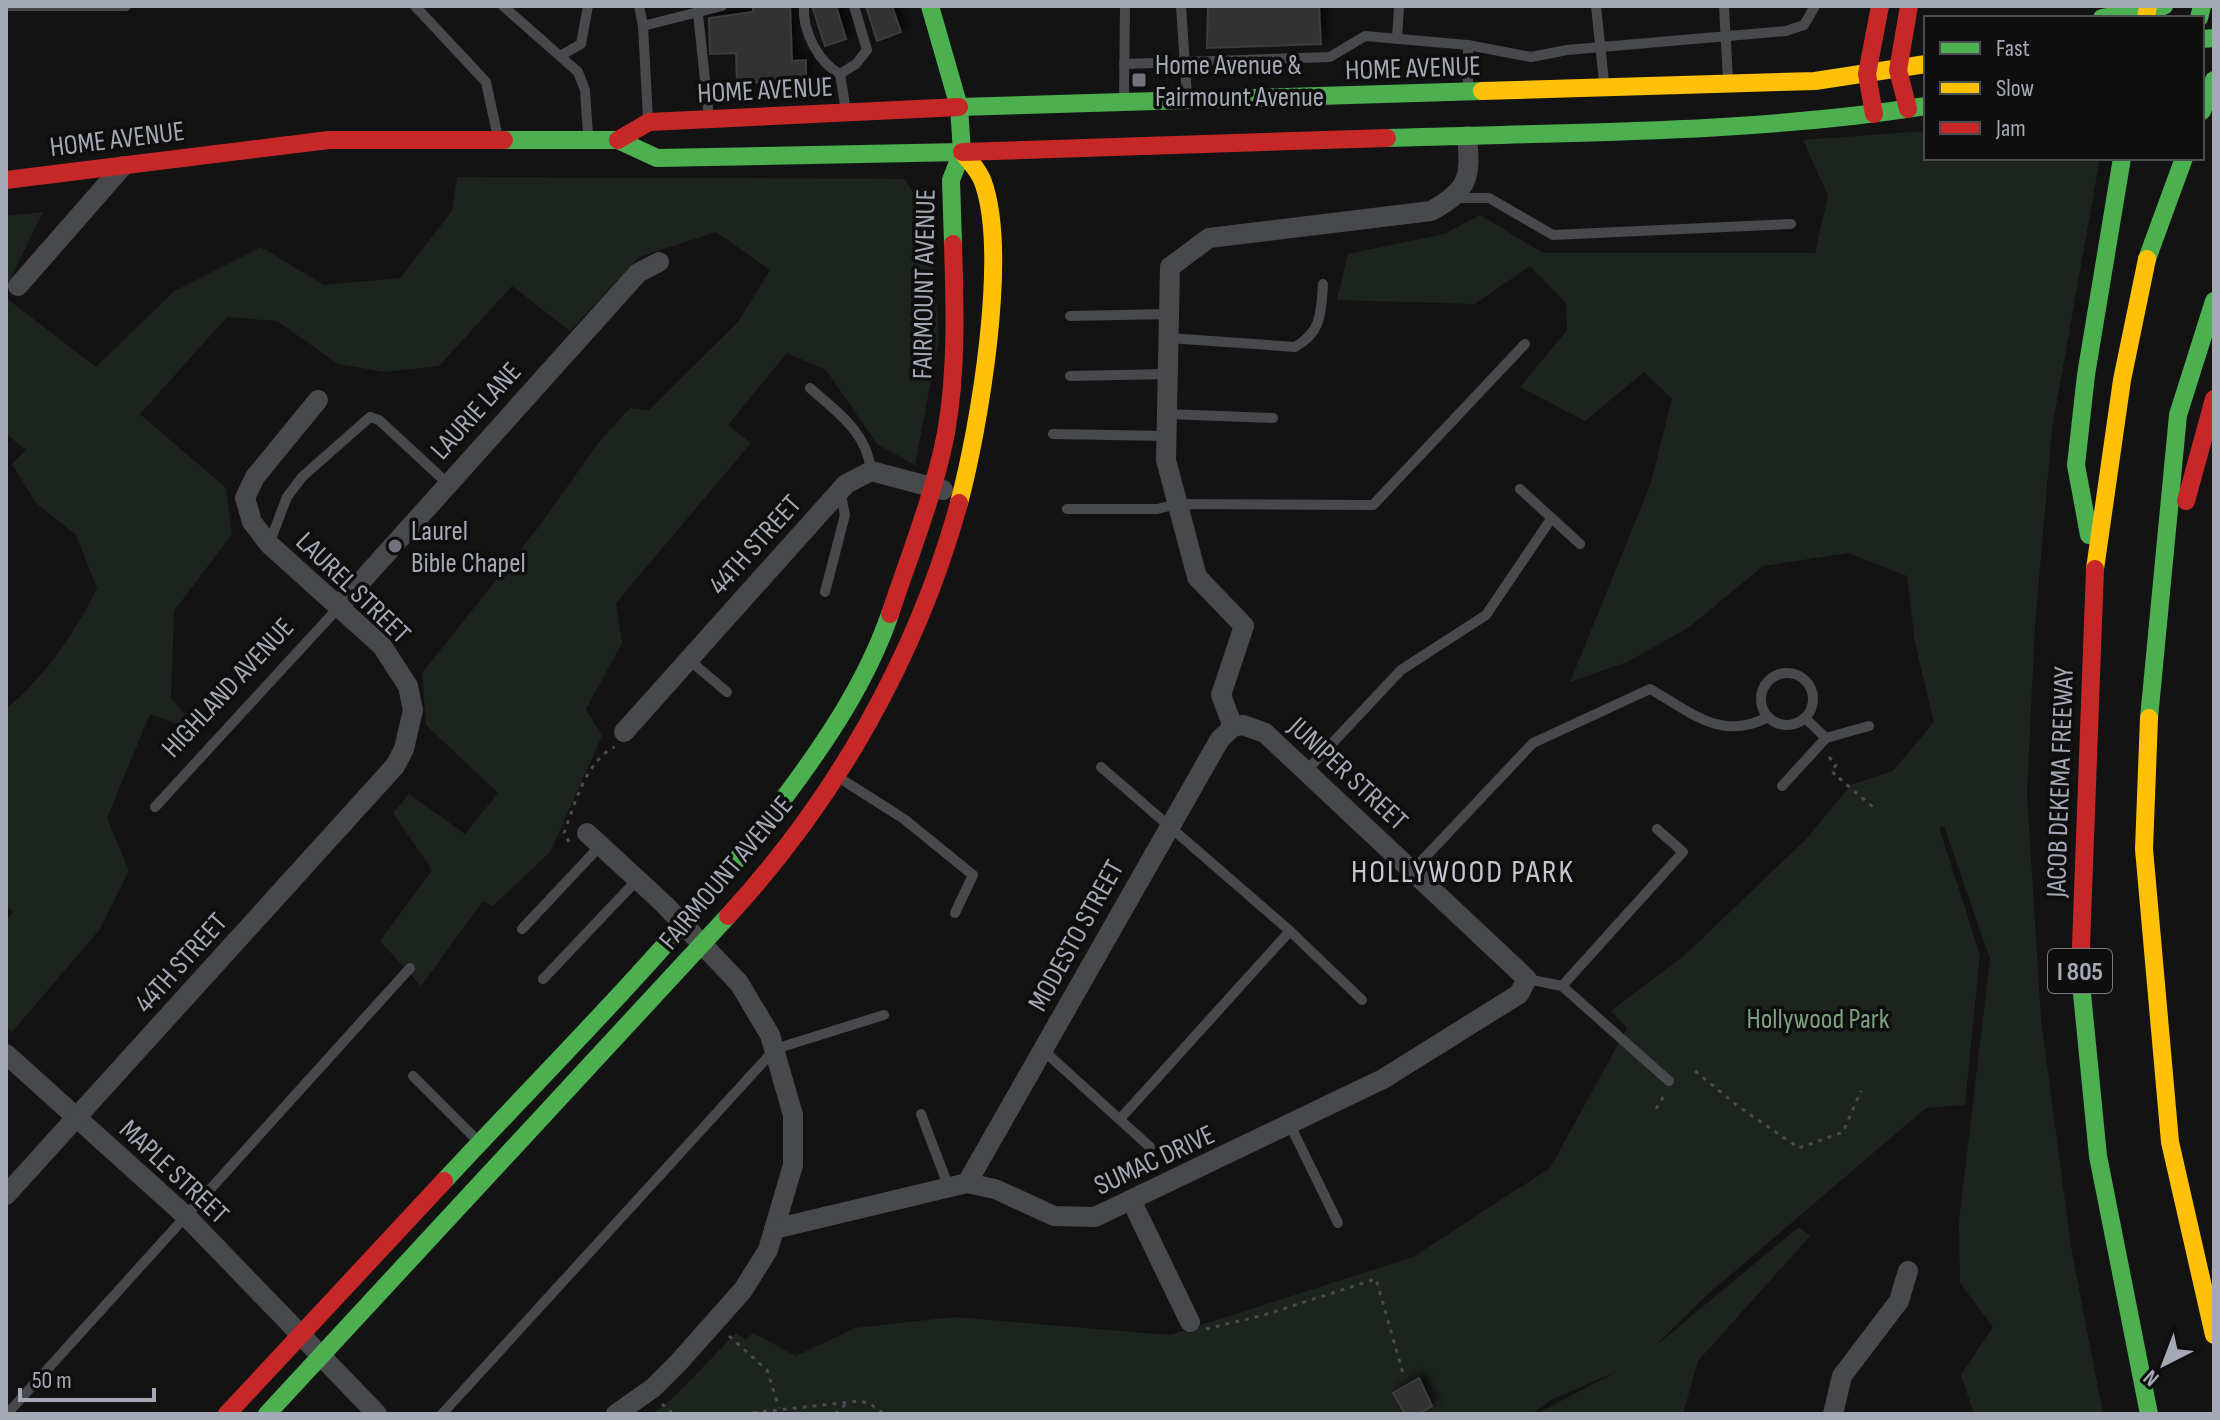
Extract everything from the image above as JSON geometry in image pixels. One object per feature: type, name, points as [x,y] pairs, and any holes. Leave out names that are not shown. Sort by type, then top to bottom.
[{"type":"main road","name":"FAIRMOUNT AVENUE","points":[[227,1414],[682,926],[752,843],[850,700],[884,631],[933,487],[946,431],[956,324],[951,180],[962,152],[959,107],[930,6]]},
{"type":"main road","points":[[1874,114],[1867,74],[1880,6]]},
{"type":"main road","points":[[1910,6],[1923,32]]},
{"type":"main road","points":[[1910,6],[1898,70],[1917,107]]},
{"type":"main road","points":[[2112,16],[2164,6]]},
{"type":"main road","name":"HOME AVENUE","points":[[618,140],[649,122],[959,107],[1815,81],[1924,64]]},
{"type":"main road","points":[[2204,106],[2212,84]]},
{"type":"main road","name":"HOME AVENUE","points":[[6,180],[329,140],[618,140],[657,158],[962,152],[1689,128],[1874,114],[1917,107]]},
{"type":"main road","name":"FAIRMOUNT AVENUE","points":[[267,1414],[777,863],[836,776],[914,628],[961,494],[984,360],[993,267],[983,182],[962,152]]},
{"type":"main road","points":[[2095,568],[2076,465],[2086,375],[2122,160]]},
{"type":"main road","points":[[2150,246],[2169,160]]},
{"type":"main road","name":"JACOB DEKEMA FREEWAY","points":[[2149,1414],[2098,1156],[2080,970],[2095,568],[2122,380],[2150,246],[2183,160]]},
{"type":"main road","name":"I 805","points":[[2214,301],[2178,415],[2150,690],[2144,849],[2170,1142],[2214,1335]]},
{"type":"main road","points":[[2157,607],[2214,399]]},
{"type":"street","points":[[1238,726],[1221,695],[1244,626],[1197,577],[1166,460],[1170,267],[1209,238],[1431,211],[1455,198],[1470,169],[1467,136]]},
{"type":"street","points":[[18,286],[123,166]]},
{"type":"street","name":"LAURIE LANE","points":[[340,605],[638,273],[659,262]]},
{"type":"street","name":"LAUREL STREET","points":[[318,400],[255,477],[245,498],[252,522],[269,544],[382,646],[408,686],[413,710],[404,749],[395,766]]},
{"type":"street","points":[[871,471],[961,494]]},
{"type":"street","name":"44TH STREET","points":[[624,732],[840,490],[871,471]]},
{"type":"street","name":"JUNIPER STREET","points":[[1238,726],[1265,733],[1527,979]]},
{"type":"street","name":"MODESTO STREET","points":[[958,1186],[1043,1050],[1220,739],[1238,726]]},
{"type":"street","name":"44TH STREET","points":[[6,1195],[395,766]]},
{"type":"street","points":[[594,840],[739,983],[775,1049],[793,1115],[793,1152],[768,1250],[743,1290],[653,1388],[616,1414]]},
{"type":"street","name":"SUMAC DRIVE","points":[[774,1229],[958,1186],[995,1189],[1054,1216],[1095,1217],[1383,1079],[1519,994],[1527,979]]},
{"type":"street","name":"MAPLE STREET","points":[[6,1054],[187,1217],[301,1335]]},
{"type":"street","points":[[1131,1200],[1190,1322]]},
{"type":"street","points":[[1833,1414],[1842,1376],[1899,1301],[1908,1271]]},
{"type":"street","points":[[301,1335],[377,1414]]},
{"type":"lane","points":[[6,6],[126,6]]},
{"type":"lane","points":[[415,6],[486,82],[499,140]]},
{"type":"lane","points":[[503,6],[560,56],[583,81],[588,139]]},
{"type":"lane","points":[[560,56],[581,44],[588,6]]},
{"type":"lane","points":[[639,6],[649,122]]},
{"type":"lane","points":[[643,26],[722,6]]},
{"type":"lane","points":[[804,6],[811,38],[826,66],[840,74]]},
{"type":"lane","points":[[840,74],[856,64],[867,50],[854,6]]},
{"type":"lane","points":[[1124,104],[1125,6]]},
{"type":"lane","points":[[1181,6],[1188,102]]},
{"type":"lane","points":[[1397,39],[1399,6]]},
{"type":"lane","points":[[1596,6],[1603,47],[1604,88]]},
{"type":"lane","points":[[1724,6],[1728,84]]},
{"type":"lane","points":[[1124,64],[1330,57],[1365,36],[1468,45],[1531,57],[1567,50],[1786,31],[1804,25],[1815,6]]},
{"type":"lane","points":[[698,14],[709,120]]},
{"type":"lane","points":[[1468,45],[1468,93]]},
{"type":"lane","points":[[840,74],[846,113]]},
{"type":"lane","points":[[1455,198],[1489,198],[1553,235],[1791,224]]},
{"type":"lane","points":[[1169,338],[1295,347],[1310,339],[1320,323],[1323,284]]},
{"type":"lane","points":[[1070,316],[1169,314]]},
{"type":"lane","points":[[1067,509],[1157,509],[1178,504],[1373,505],[1525,344]]},
{"type":"lane","points":[[1070,376],[1168,374]]},
{"type":"lane","points":[[810,388],[854,427],[869,451],[871,471]]},
{"type":"lane","points":[[1167,414],[1273,418]]},
{"type":"lane","points":[[269,544],[287,497],[302,477],[370,417],[379,420],[447,483]]},
{"type":"lane","points":[[1053,434],[1166,436]]},
{"type":"lane","points":[[1520,489],[1580,544]]},
{"type":"lane","points":[[825,592],[845,515],[840,490]]},
{"type":"lane","points":[[1307,770],[1401,670],[1486,615],[1551,519]]},
{"type":"lane","name":"HIGHLAND AVENUE","points":[[155,807],[340,605]]},
{"type":"lane","points":[[688,659],[727,692]]},
{"type":"lane","points":[[1412,871],[1533,743],[1650,689],[1712,725],[1750,726],[1768,717],[1791,725],[1805,718],[1813,704],[1811,688],[1799,676],[1790,674],[1781,674],[1766,684],[1761,701],[1768,717]]},
{"type":"lane","points":[[1805,718],[1826,738]]},
{"type":"lane","points":[[1782,786],[1826,738],[1869,726]]},
{"type":"lane","points":[[1101,767],[1290,931],[1362,1000]]},
{"type":"lane","points":[[836,776],[904,819],[973,875],[955,913]]},
{"type":"lane","points":[[1562,986],[1683,852],[1657,829]]},
{"type":"lane","points":[[522,929],[594,840]]},
{"type":"lane","points":[[543,979],[637,880]]},
{"type":"lane","points":[[1120,1119],[1290,931]]},
{"type":"lane","points":[[7,1414],[410,968]]},
{"type":"lane","points":[[1527,979],[1562,986],[1669,1081]]},
{"type":"lane","points":[[442,1414],[775,1049],[884,1015]]},
{"type":"lane","points":[[1043,1050],[1150,1147]]},
{"type":"lane","points":[[413,1076],[480,1143]]},
{"type":"lane","points":[[921,1114],[958,1186]]},
{"type":"lane","points":[[1290,1125],[1338,1223]]},
{"type":"path","points":[[594,840],[569,843],[564,833],[582,786],[606,751],[622,744],[624,732]]},
{"type":"path","points":[[1826,755],[1836,765],[1831,771],[1874,808]]},
{"type":"path","points":[[1695,1071],[1739,1107],[1799,1148],[1843,1132],[1861,1091]]},
{"type":"path","points":[[1656,1109],[1666,1098],[1663,1092]]},
{"type":"path","points":[[1190,1322],[1194,1332],[1264,1315],[1376,1279],[1404,1377]]},
{"type":"path","points":[[729,1336],[767,1370],[779,1408]]},
{"type":"path","points":[[835,1414],[850,1403]]},
{"type":"path","points":[[743,1414],[850,1403],[869,1403],[884,1414]]},
{"type":"path","points":[[662,1404],[673,1414]]},
{"type":"green space","name":"Hollywood Park","points":[[1924,131],[1924,160],[2100,160],[2052,429],[2035,625],[2027,792],[2041,1019],[2071,1247],[2103,1414],[1974,1414],[1961,1375],[1993,1327],[1960,1283],[1959,1221],[1990,959],[1944,826],[1939,827],[1980,955],[1965,1105],[1926,1108],[1708,1294],[1654,1347],[1799,1227],[1810,1236],[1698,1361],[1683,1414],[1536,1414],[1620,1370],[1551,1400],[1531,1414],[651,1414],[672,1399],[736,1333],[745,1340],[753,1333],[796,1356],[855,1328],[954,1317],[1170,1335],[1413,1257],[1550,1168],[1627,1028],[1611,1011],[1686,954],[1806,839],[1851,785],[1893,771],[1934,722],[1915,643],[1907,576],[1848,553],[1763,566],[1688,628],[1627,662],[1570,682],[1651,483],[1672,399],[1644,372],[1585,421],[1520,387],[1567,330],[1566,303],[1530,266],[1475,304],[1337,300],[1348,254],[1444,234],[1480,215],[1543,253],[1815,253],[1828,196],[1803,140]]},
{"type":"green space","points":[[457,177],[905,179],[931,225],[939,339],[915,465],[877,444],[826,370],[787,353],[728,425],[751,443],[616,603],[622,643],[586,709],[602,736],[550,852],[493,906],[483,901],[421,986],[380,941],[432,870],[393,813],[409,794],[465,834],[498,793],[426,725],[422,673],[540,525],[599,442],[630,408],[649,410],[738,322],[770,270],[716,232],[639,257],[570,331],[512,286],[439,366],[385,372],[338,364],[277,321],[227,317],[140,414],[226,488],[232,534],[174,611],[171,698],[201,733],[150,714],[107,818],[129,871],[100,929],[12,1032],[6,1027],[6,920],[13,912],[6,906],[6,709],[58,653],[97,588],[76,535],[36,503],[12,464],[26,450],[6,434],[6,298],[96,367],[173,292],[261,247],[324,285],[400,278],[452,211]]},
{"type":"green space","points":[[43,212],[6,288],[6,216]]},
{"type":"building","points":[[753,6],[790,6],[792,61],[806,60],[806,81],[737,83],[736,53],[710,54],[709,18],[753,12]]},
{"type":"building","points":[[812,6],[836,6],[846,39],[825,46]]},
{"type":"building","points":[[866,6],[892,6],[901,32],[877,41]]},
{"type":"building","points":[[1208,6],[1319,6],[1321,44],[1207,48]]},
{"type":"building","points":[[1419,1378],[1432,1406],[1418,1414],[1405,1414],[1393,1393]]},
{"type":"traffic: fast","points":[[930,6],[959,107],[962,152],[951,180],[953,244]]},
{"type":"traffic: fast","points":[[2112,16],[2164,6]]},
{"type":"traffic: fast","points":[[2200,16],[2202,6]]},
{"type":"traffic: fast","points":[[2204,39],[2214,38]]},
{"type":"traffic: fast","points":[[2204,106],[2214,80]]},
{"type":"traffic: fast","points":[[959,107],[1482,91]]},
{"type":"traffic: fast","points":[[1387,138],[1724,127],[1924,106]]},
{"type":"traffic: fast","points":[[504,140],[618,140],[657,158],[962,152]]},
{"type":"traffic: fast","points":[[2089,535],[2076,465],[2086,375],[2122,160]]},
{"type":"traffic: fast","points":[[2147,259],[2183,160]]},
{"type":"traffic: fast","points":[[2149,718],[2178,415],[2214,301]]},
{"type":"traffic: fast","points":[[444,1181],[663,947],[745,849],[830,733],[870,663],[890,614]]},
{"type":"traffic: fast","points":[[267,1414],[728,916]]},
{"type":"traffic: fast","points":[[2080,973],[2098,1156],[2149,1414]]},
{"type":"traffic: slow","points":[[2146,16],[2148,6]]},
{"type":"traffic: slow","points":[[1482,91],[1815,81],[1924,64]]},
{"type":"traffic: slow","points":[[959,503],[982,387],[992,295],[993,252],[990,213],[983,182],[962,152]]},
{"type":"traffic: slow","points":[[2095,569],[2122,380],[2147,259]]},
{"type":"traffic: slow","points":[[2149,718],[2144,849],[2170,1142],[2214,1335]]},
{"type":"traffic: jam","points":[[1874,114],[1867,74],[1880,6]]},
{"type":"traffic: jam","points":[[1908,109],[1898,70],[1909,6]]},
{"type":"traffic: jam","points":[[618,140],[649,122],[959,107]]},
{"type":"traffic: jam","points":[[962,152],[1387,138]]},
{"type":"traffic: jam","points":[[6,180],[329,140],[504,140]]},
{"type":"traffic: jam","points":[[890,614],[928,502],[950,410],[955,315],[953,244]]},
{"type":"traffic: jam","points":[[2186,501],[2214,399]]},
{"type":"traffic: jam","points":[[728,916],[803,824],[868,723],[920,616],[959,503]]},
{"type":"traffic: jam","points":[[2080,973],[2095,569]]},
{"type":"traffic: jam","points":[[227,1414],[444,1181]]},
{"type":"place","name":"Home Avenue & Fairmount Avenue","points":[[1139,80]]},
{"type":"place","name":"Laurel Bible Chapel","points":[[395,546]]},
{"type":"district","name":"HOLLYWOOD PARK","points":[[1463,871]]}]
